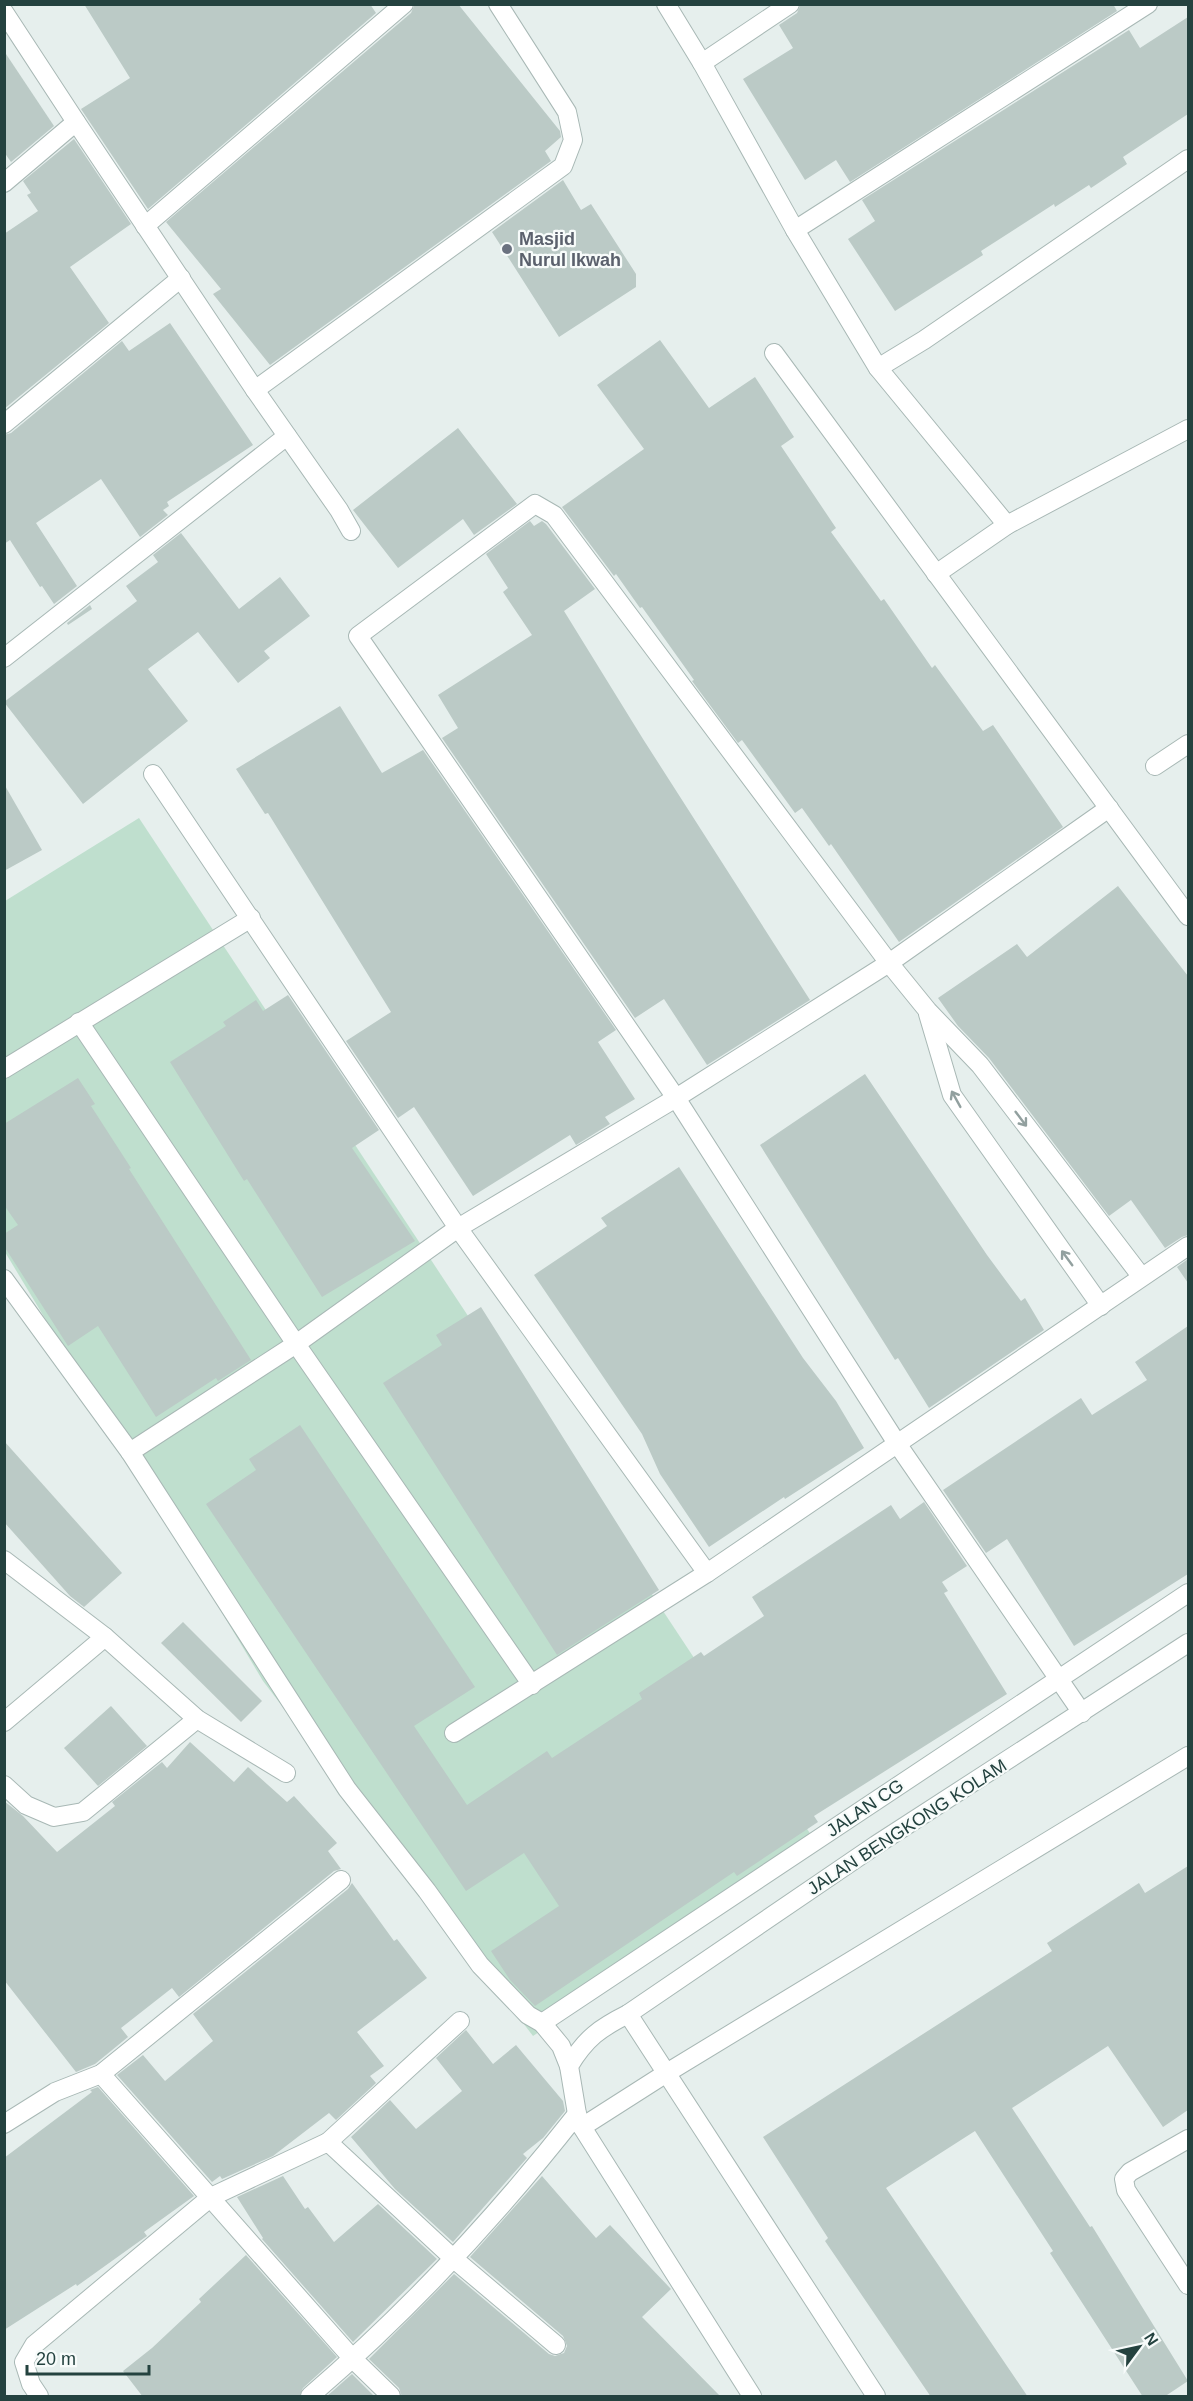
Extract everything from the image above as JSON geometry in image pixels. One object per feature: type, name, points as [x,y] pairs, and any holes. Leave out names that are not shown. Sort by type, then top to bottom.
[{"type":"street","points":[[145,226],[404,4]]},
{"type":"street","points":[[255,390],[563,166],[573,140],[567,112],[498,4]]},
{"type":"street","points":[[666,4],[702,63],[795,230],[878,368],[1007,525]]},
{"type":"street","points":[[702,63],[790,4]]},
{"type":"street","points":[[795,230],[1148,4]]},
{"type":"street","points":[[4,12],[351,531]]},
{"type":"street","points":[[4,183],[76,122]]},
{"type":"street","points":[[878,368],[924,340],[1188,159]]},
{"type":"street","points":[[4,424],[181,278]]},
{"type":"street","points":[[774,353],[1188,916]]},
{"type":"street","points":[[936,574],[1007,525],[1188,429]]},
{"type":"street","points":[[4,658],[287,436]]},
{"type":"street","points":[[1082,1713],[898,1445],[676,1098],[358,636],[536,504],[554,515],[889,963],[928,1011],[980,1065],[1141,1276]]},
{"type":"street","points":[[1155,766],[1188,744]]},
{"type":"street","points":[[153,774],[458,1228],[707,1573]]},
{"type":"street","points":[[130,1452],[296,1344],[458,1228],[676,1098],[889,963],[1109,808]]},
{"type":"street","points":[[4,1069],[251,918]]},
{"type":"street","points":[[928,1011],[952,1095],[1101,1306]]},
{"type":"street","points":[[79,1022],[296,1344],[531,1685]]},
{"type":"street","points":[[454,1733],[707,1573],[1188,1246]]},
{"type":"street","points":[[4,1279],[130,1452],[347,1789],[427,1891],[480,1965],[528,2015],[542,2022],[561,2046],[569,2066],[580,2121],[752,2397]]},
{"type":"street","points":[[4,1560],[105,1637],[197,1719],[286,1773]]},
{"type":"street","name":"JALAN CG","points":[[542,2022],[1188,1593]]},
{"type":"street","points":[[4,1722],[105,1637]]},
{"type":"street","name":"JALAN BENGKONG KOLAM","points":[[569,2066],[588,2039],[603,2026],[628,2014],[876,1845],[1188,1643]]},
{"type":"street","points":[[4,1785],[26,1805],[54,1817],[82,1812],[197,1719]]},
{"type":"street","points":[[310,2397],[353,2359],[454,2259],[580,2121],[665,2074],[1188,1756]]},
{"type":"street","points":[[4,2124],[55,2092],[101,2074],[341,1880]]},
{"type":"street","points":[[628,2014],[876,2397]]},
{"type":"street","points":[[39,2397],[31,2384],[24,2362],[34,2345],[211,2197],[328,2142],[460,2021]]},
{"type":"street","points":[[101,2074],[353,2359],[391,2397]]},
{"type":"street","points":[[1188,2139],[1130,2172],[1124,2179],[1126,2190],[1188,2285]]},
{"type":"street","points":[[328,2142],[454,2259],[556,2345]]},
{"type":"green space","points":[[139,818],[819,1847],[533,2036],[263,1681],[5,1252],[5,901]]},
{"type":"building","points":[[84,4],[370,4],[376,13],[148,209],[81,109],[130,78]]},
{"type":"building","points":[[415,4],[458,4],[560,131],[561,137],[545,151],[551,161],[270,365],[213,294],[221,289],[166,222],[411,13]]},
{"type":"building","points":[[801,4],[1113,4],[1117,11],[850,182],[836,160],[805,180],[743,79],[793,48],[779,25],[797,13]]},
{"type":"building","points":[[1188,17],[1188,114],[1123,157],[1127,164],[1091,188],[1089,185],[1055,207],[1054,204],[981,251],[983,255],[895,311],[848,239],[875,221],[862,200],[1129,30],[1140,48]]},
{"type":"building","points":[[4,51],[54,126],[11,162],[4,152]]},
{"type":"building","points":[[74,139],[131,224],[70,267],[109,323],[4,409],[4,234],[38,211],[27,195],[31,193],[23,181]]},
{"type":"building","points":[[563,180],[581,210],[591,204],[636,274],[636,287],[559,337],[492,232]]},
{"type":"building","points":[[170,323],[253,445],[167,502],[169,506],[163,510],[168,515],[140,537],[101,479],[36,523],[77,586],[54,604],[42,586],[40,587],[10,540],[4,544],[4,435],[11,433],[122,341],[129,351]]},
{"type":"building","points":[[660,340],[709,408],[755,377],[794,437],[781,446],[836,528],[831,532],[881,601],[884,599],[932,668],[935,665],[983,731],[993,725],[1063,827],[899,942],[831,844],[829,846],[802,808],[795,813],[742,740],[738,743],[692,681],[694,680],[642,607],[640,608],[616,574],[614,576],[562,507],[644,449],[597,385]]},
{"type":"building","points":[[458,428],[517,504],[474,535],[463,519],[398,568],[353,510]]},
{"type":"building","points":[[530,521],[534,526],[542,521],[546,524],[595,589],[564,611],[810,1000],[707,1065],[664,999],[635,1018],[442,738],[458,728],[438,695],[532,635],[503,592],[508,588],[486,554]]},
{"type":"building","points":[[181,533],[239,609],[280,577],[310,616],[264,651],[270,658],[238,683],[198,632],[148,669],[188,721],[83,804],[4,702],[137,601],[126,586],[158,562],[153,555]]},
{"type":"building","points":[[90,605],[92,609],[68,625],[67,623]]},
{"type":"building","points":[[340,706],[382,773],[423,750],[616,1030],[598,1042],[635,1099],[605,1117],[610,1124],[576,1145],[570,1135],[473,1196],[414,1107],[398,1118],[346,1041],[391,1012],[268,813],[265,814],[236,769]]},
{"type":"building","points":[[4,784],[42,850],[4,871]]},
{"type":"building","points":[[1118,886],[1188,976],[1188,1235],[1165,1248],[1131,1200],[1109,1216],[989,1058],[958,1026],[938,998],[1017,944],[1027,957]]},
{"type":"building","points":[[288,995],[379,1130],[352,1148],[415,1241],[322,1297],[247,1179],[244,1181],[170,1062],[226,1026],[223,1022],[256,1000],[263,1011]]},
{"type":"building","points":[[865,1074],[987,1255],[1021,1301],[1025,1298],[1044,1330],[929,1408],[898,1358],[895,1360],[760,1145]]},
{"type":"building","points":[[78,1078],[95,1104],[91,1106],[131,1168],[129,1169],[251,1360],[218,1381],[216,1378],[156,1417],[98,1326],[68,1346],[4,1246],[4,1234],[18,1225],[4,1205],[4,1124]]},
{"type":"building","points":[[679,1167],[803,1358],[836,1401],[864,1448],[709,1547],[660,1474],[642,1434],[534,1275],[607,1226],[601,1218]]},
{"type":"building","points":[[1188,1259],[1188,1283],[1177,1267]]},
{"type":"building","points":[[481,1307],[659,1590],[557,1655],[383,1383],[442,1345],[436,1335]]},
{"type":"building","points":[[1188,1326],[1188,1574],[1074,1646],[1007,1539],[986,1553],[943,1490],[1081,1398],[1092,1415],[1147,1380],[1135,1362]]},
{"type":"building","points":[[300,1425],[475,1687],[414,1726],[467,1805],[547,1751],[552,1758],[642,1699],[639,1693],[701,1652],[704,1656],[764,1616],[752,1597],[891,1505],[900,1519],[924,1502],[967,1566],[942,1582],[948,1591],[944,1593],[1007,1694],[814,1816],[818,1822],[737,1876],[734,1872],[535,2006],[510,1980],[491,1951],[559,1906],[524,1853],[466,1891],[206,1504],[256,1470],[249,1459]]},
{"type":"building","points":[[4,1441],[122,1573],[84,1607],[70,1596],[4,1522]]},
{"type":"building","points":[[183,1622],[262,1701],[241,1722],[161,1643]]},
{"type":"building","points":[[111,1706],[147,1746],[98,1786],[64,1748]]},
{"type":"building","points":[[190,1742],[234,1782],[248,1767],[287,1802],[294,1796],[337,1843],[328,1851],[341,1869],[334,1871],[179,1997],[172,1988],[121,2028],[128,2037],[95,2064],[76,2072],[4,1980],[4,1801],[23,1816],[57,1852],[115,1806],[112,1802],[162,1762],[167,1768]]},
{"type":"building","points":[[1188,1866],[1188,2110],[1163,2127],[1108,2046],[1012,2108],[1090,2227],[1092,2226],[1188,2381],[1164,2397],[1143,2397],[1050,2253],[1053,2251],[975,2131],[886,2188],[1028,2397],[931,2397],[825,2241],[828,2238],[763,2137],[1052,1951],[1047,1943],[1139,1883],[1145,1893]]},
{"type":"building","points":[[352,1883],[394,1941],[397,1939],[427,1978],[357,2032],[384,2066],[370,2076],[376,2083],[336,2120],[329,2113],[273,2156],[222,2179],[220,2176],[212,2182],[117,2075],[143,2055],[165,2081],[213,2041],[193,2014],[348,1889]]},
{"type":"building","points":[[466,2030],[493,2064],[516,2045],[563,2101],[565,2111],[543,2138],[523,2154],[527,2158],[453,2242],[395,2189],[351,2137],[390,2100],[416,2129],[462,2091],[436,2058]]},
{"type":"building","points":[[98,2087],[194,2196],[144,2232],[147,2236],[77,2286],[76,2284],[4,2330],[4,2158],[92,2092],[90,2090]]},
{"type":"building","points":[[283,2176],[305,2209],[308,2207],[334,2242],[378,2204],[437,2259],[353,2342],[262,2239],[237,2197]]},
{"type":"building","points":[[542,2176],[596,2238],[610,2225],[671,2289],[642,2317],[721,2397],[402,2397],[399,2388],[369,2359],[454,2274],[549,2354],[555,2356],[564,2353],[567,2346],[563,2336],[470,2257]]},
{"type":"building","points":[[246,2255],[337,2357],[303,2388],[299,2397],[143,2397],[123,2371],[152,2348],[201,2302],[199,2299]]},
{"type":"building","points":[[352,2374],[375,2397],[326,2397]]},
{"type":"place","name":"Masjid Nurul Ikwah","points":[[507,249]]}]
